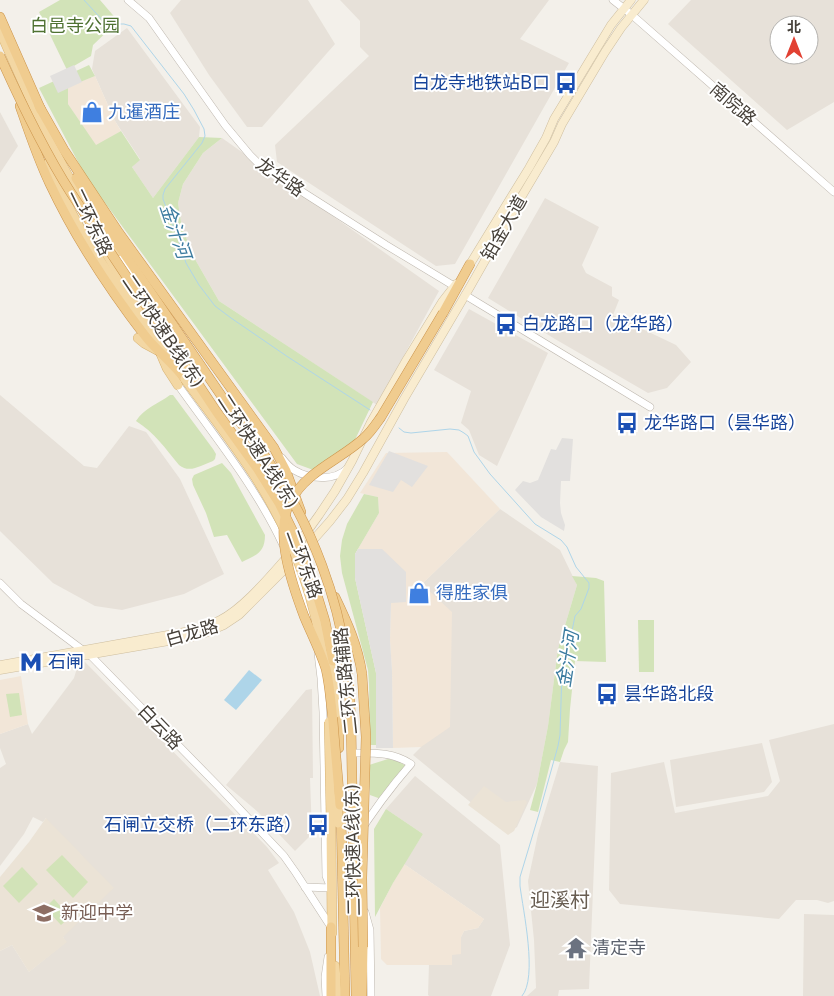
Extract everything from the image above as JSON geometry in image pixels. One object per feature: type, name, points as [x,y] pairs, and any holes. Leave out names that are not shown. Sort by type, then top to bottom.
[{"type":"highway","name":"二环快速A线(东)","points":[[0,17],[39,106],[68,164],[104,225],[280,479],[304,523],[325,575],[340,626],[350,692],[357,996]]},
{"type":"highway","name":"二环快速B线(东)","points":[[0,56],[40,140],[70,194],[279,503],[296,537],[318,596],[331,647],[338,711],[344,996]]},
{"type":"highway","points":[[15,89],[46,176],[74,230],[102,276],[147,338],[174,365],[184,379]]},
{"type":"highway","points":[[39,106],[60,143],[119,233],[278,455],[292,486],[308,532]]},
{"type":"highway","points":[[340,805],[330,691],[326,668],[297,595],[288,562],[283,528],[289,503],[305,481],[364,438],[374,428],[444,313],[470,264]]},
{"type":"highway","points":[[329,586],[353,636],[362,674],[366,737],[362,996]]},
{"type":"highway","points":[[331,927],[331,996]]},
{"type":"main road","name":"铂金大道","points":[[371,460],[404,399],[516,206],[545,149],[554,119],[611,25],[631,0]]},
{"type":"main road","name":"铂金大道","points":[[356,454],[371,422],[436,311],[470,264],[562,124],[621,28],[644,0]]},
{"type":"main road","name":"二环东路","points":[[0,31],[50,143],[86,208],[114,268],[184,379]]},
{"type":"main road","name":"二环东路","points":[[0,41],[25,99],[56,180],[74,218],[100,261],[248,466],[265,492],[286,534],[303,577],[322,650],[329,724],[335,876]]},
{"type":"main road","points":[[86,208],[118,252]]},
{"type":"main road","points":[[150,331],[161,354]]},
{"type":"main road","points":[[138,338],[161,354]]},
{"type":"main road","points":[[356,454],[356,460],[360,464],[367,464],[371,460]]},
{"type":"main road","name":"白龙路","points":[[289,560],[330,499],[356,454]]},
{"type":"main road","name":"白龙路","points":[[0,670],[190,631],[203,628],[221,620],[236,610],[312,541],[342,506],[371,460]]},
{"type":"main road","name":"白龙路","points":[[0,664],[86,652]]},
{"type":"main road","points":[[335,876],[331,888],[331,927],[337,996]]},
{"type":"main road","points":[[335,876],[344,996]]},
{"type":"main road","points":[[354,876],[357,996]]},
{"type":"street","name":"龙华路","points":[[128,0],[149,18],[225,125],[260,165],[454,286]]},
{"type":"street","name":"南院路","points":[[613,0],[834,192]]},
{"type":"street","name":"二环东路辅路","points":[[118,252],[126,266],[279,478],[308,532],[329,586],[339,619],[346,655],[351,698],[354,876],[370,930],[371,996]]},
{"type":"street","points":[[465,295],[650,407]]},
{"type":"street","name":"二环东路辅路","points":[[184,379],[272,522],[289,560],[310,618],[320,669],[324,724],[326,876],[331,888]]},
{"type":"street","points":[[232,413],[293,469],[310,476],[320,477],[334,476],[348,468]]},
{"type":"street","name":"白云路","points":[[0,582],[21,604],[86,652],[100,665],[253,822],[284,856],[331,927]]},
{"type":"street","points":[[352,753],[394,755],[411,764],[398,779],[354,841]]},
{"type":"street","points":[[305,887],[331,888]]},
{"type":"street","points":[[326,996],[325,976],[331,927]]},
{"type":"shaded area","points":[[181,0],[308,0],[335,44],[262,127],[247,127],[209,75],[170,13]]},
{"type":"shaded area","points":[[340,0],[549,0],[520,39],[569,63],[455,264],[436,266],[277,162],[275,145],[369,56],[360,47],[360,21]]},
{"type":"shaded area","points":[[691,0],[834,0],[834,102],[787,130],[668,24]]},
{"type":"shaded area","points":[[127,28],[200,127],[199,137],[153,198],[132,167],[140,159],[115,121],[92,69],[95,51]]},
{"type":"shaded area","points":[[74,65],[82,82],[58,93],[50,76]]},
{"type":"shaded area","name":"九暹酒庄","points":[[95,76],[121,131],[96,146],[68,104],[67,87]]},
{"type":"shaded area","points":[[0,112],[18,146],[0,173]]},
{"type":"shaded area","points":[[222,138],[439,291],[377,405],[219,301],[196,261],[182,228],[178,203],[183,184],[203,153]]},
{"type":"shaded area","points":[[545,198],[599,227],[582,265],[586,273],[612,287],[612,296],[619,300],[613,315],[676,345],[691,362],[667,388],[648,393],[488,298]]},
{"type":"shaded area","points":[[469,309],[548,353],[497,466],[479,455],[469,430],[461,423],[471,391],[434,370]]},
{"type":"shaded area","points":[[0,395],[84,466],[97,468],[129,426],[146,432],[180,479],[224,574],[184,594],[122,610],[95,606],[53,583],[0,531]]},
{"type":"shaded area","points":[[562,438],[573,439],[570,481],[561,481],[560,503],[565,525],[564,531],[541,517],[515,490],[523,481],[530,483],[538,480],[551,449],[556,450]]},
{"type":"shaded area","points":[[389,451],[428,466],[412,487],[401,480],[393,492],[369,485]]},
{"type":"shaded area","name":"得胜家俱","points":[[447,452],[500,509],[422,584],[452,612],[450,727],[421,747],[393,748],[390,640],[391,602],[382,550],[358,549],[379,513],[378,497],[360,493],[386,453]]},
{"type":"shaded area","points":[[500,509],[560,550],[577,585],[558,649],[548,726],[537,784],[517,827],[508,833],[413,755],[421,747],[421,585]]},
{"type":"shaded area","points":[[358,549],[382,549],[406,572],[406,602],[391,603],[390,640],[393,748],[376,748],[376,673],[355,578],[355,554]]},
{"type":"shaded area","points":[[84,661],[267,847],[279,863],[268,870],[294,912],[310,952],[320,996],[0,996],[0,951],[12,945],[29,972],[66,942],[63,937],[46,818],[43,822],[33,817],[24,834],[0,866],[0,768],[6,764],[0,748],[0,734],[28,724],[32,734],[74,678],[78,665]]},
{"type":"shaded area","points":[[21,676],[28,724],[0,734],[0,680]]},
{"type":"shaded area","points":[[312,689],[313,778],[310,778],[312,834],[295,851],[258,812],[226,785],[306,690]]},
{"type":"shaded area","points":[[834,724],[834,901],[828,903],[817,900],[796,900],[779,919],[620,904],[609,890],[611,773],[664,762],[675,813],[768,796],[780,781],[769,740]]},
{"type":"shaded area","points":[[762,743],[772,782],[764,792],[676,807],[670,760]]},
{"type":"shaded area","points":[[560,762],[598,766],[589,989],[559,990],[558,996],[527,996],[536,988],[534,940],[528,881],[538,834]]},
{"type":"shaded area","points":[[415,776],[500,845],[510,945],[491,996],[428,995],[429,964],[452,965],[452,954],[461,954],[461,937],[464,931],[478,928],[484,919],[404,864],[423,834],[386,809]]},
{"type":"shaded area","points":[[484,786],[506,802],[525,800],[527,802],[514,831],[508,835],[468,805]]},
{"type":"shaded area","name":"新迎中学","points":[[46,818],[114,888],[63,937],[67,942],[29,972],[12,945],[0,951],[0,877]]},
{"type":"shaded area","points":[[404,864],[484,919],[478,928],[464,931],[461,937],[461,954],[452,955],[452,965],[387,965],[381,959],[380,908]]},
{"type":"shaded area","points":[[804,914],[834,915],[834,996],[803,996]]},
{"type":"green space","name":"白邑寺公园","points":[[60,0],[100,0],[118,21],[93,45],[91,56],[67,70],[39,12]]},
{"type":"green space","points":[[89,65],[95,76],[68,87],[68,104],[96,145],[121,131],[140,160],[132,167],[153,198],[199,137],[222,138],[203,153],[183,184],[178,203],[182,228],[196,261],[219,301],[373,402],[352,446],[316,471],[297,464],[86,177],[39,88]]},
{"type":"green space","points":[[173,395],[213,449],[216,454],[213,461],[196,468],[183,468],[154,436],[136,421],[147,409]]},
{"type":"green space","points":[[222,463],[231,473],[265,535],[265,541],[259,553],[242,562],[227,535],[214,537],[206,513],[193,485],[192,479],[194,475]]},
{"type":"green space","points":[[364,494],[378,497],[379,513],[355,554],[355,578],[376,673],[376,745],[370,745],[368,670],[342,573],[340,556],[347,524]]},
{"type":"green space","points":[[572,576],[596,578],[604,581],[606,662],[575,661],[568,742],[560,762],[551,760],[538,812],[530,810],[548,726],[558,649],[577,585]]},
{"type":"green space","points":[[638,620],[654,620],[654,672],[639,672]]},
{"type":"green space","points":[[19,693],[22,715],[10,717],[6,694]]},
{"type":"green space","points":[[388,759],[398,761],[406,766],[381,799],[370,795],[369,765]]},
{"type":"green space","points":[[386,809],[423,834],[375,917],[374,829]]},
{"type":"green space","points":[[62,855],[88,882],[73,898],[46,870]]},
{"type":"green space","points":[[22,867],[38,884],[19,903],[3,886]]},
{"type":"green space","points":[[54,899],[70,917],[61,925],[45,908]]},
{"type":"water","points":[[249,670],[262,680],[236,710],[224,700]]},
{"type":"waterway","name":"金汁河","points":[[84,0],[106,24],[131,26],[184,94],[204,129],[205,136],[202,143],[165,189],[163,195],[186,263],[199,285],[215,306],[231,318],[370,410]]},
{"type":"waterway","name":"金汁河","points":[[399,428],[404,432],[411,433],[450,429],[459,430],[468,436],[474,452],[490,474],[535,524],[561,540],[567,547],[576,567],[589,583],[581,609],[575,616],[568,651],[564,659],[558,746],[520,877],[529,960],[527,987],[522,996]]},
{"type":"place","name":"白龙寺地铁站B口","points":[[566,83]]},
{"type":"place","name":"九暹酒庄","points":[[92,112]]},
{"type":"place","name":"白龙路口（龙华路）","points":[[506,324]]},
{"type":"place","name":"龙华路口（昙华路）","points":[[627,423]]},
{"type":"place","name":"得胜家俱","points":[[419,593]]},
{"type":"place","name":"石闸","points":[[31,662]]},
{"type":"place","name":"昙华路北段","points":[[607,694]]},
{"type":"place","name":"石闸立交桥（二环东路）","points":[[318,825]]},
{"type":"place","name":"新迎中学","points":[[44,913]]},
{"type":"place","name":"清定寺","points":[[576,948]]},
{"type":"district","name":"迎溪村","points":[[560,900]]}]
